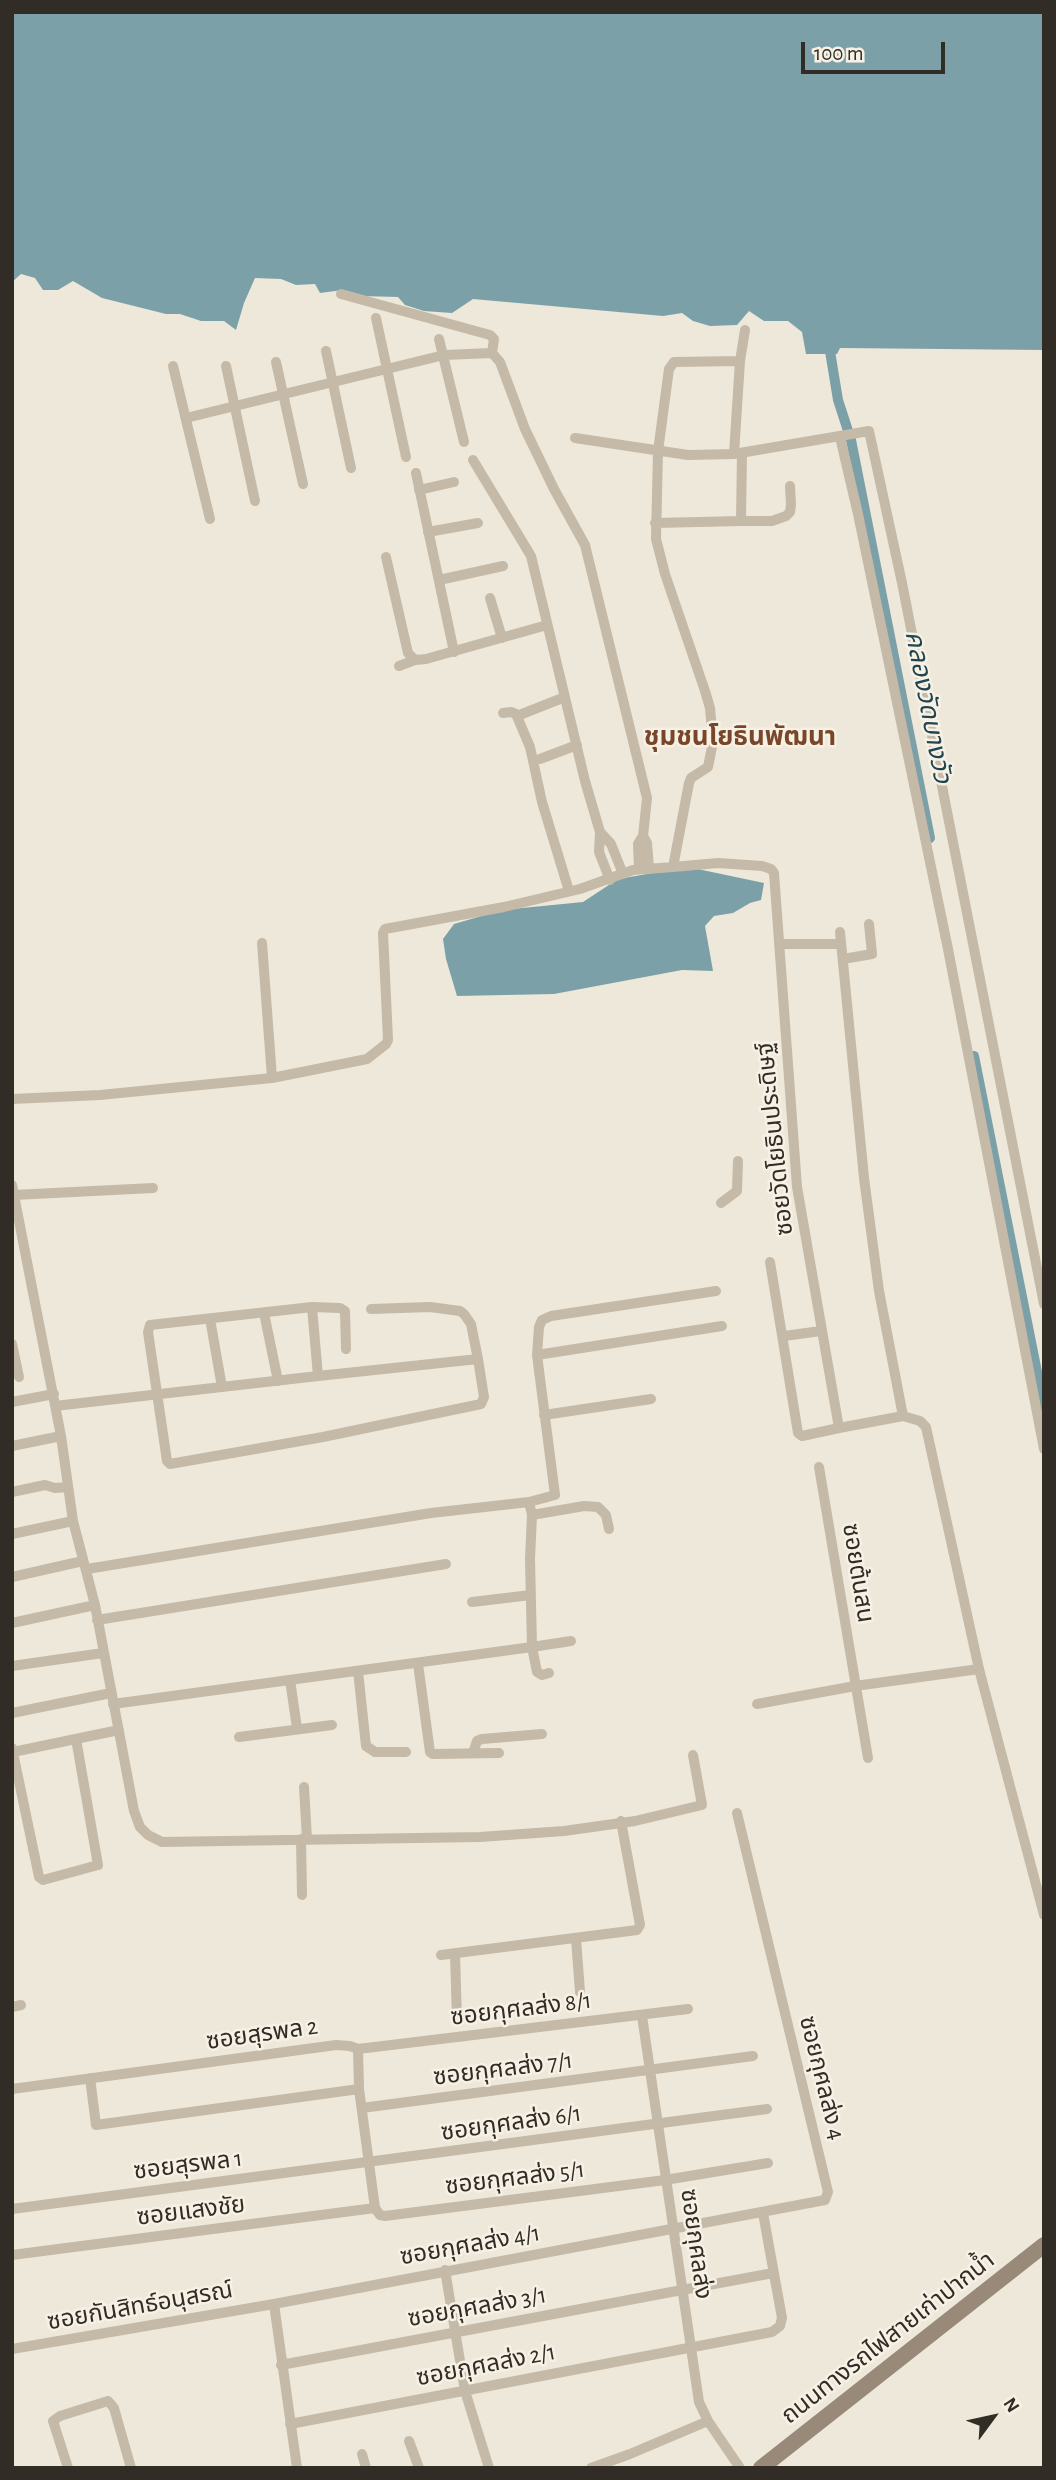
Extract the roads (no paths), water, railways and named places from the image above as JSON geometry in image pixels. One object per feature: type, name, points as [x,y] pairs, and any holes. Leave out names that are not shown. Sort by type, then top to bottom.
[{"type":"main road","name":"ถนนทางรถไฟสายเก่าปากน้ำ","points":[[761,2468],[1044,2245]]},
{"type":"street","points":[[341,294],[490,335],[494,339],[492,353],[500,362],[525,429],[585,545],[647,799],[643,836],[638,844],[644,869]]},
{"type":"street","points":[[376,318],[406,457]]},
{"type":"street","points":[[741,521],[738,454],[740,361],[745,330]]},
{"type":"street","points":[[439,339],[464,442]]},
{"type":"street","points":[[326,351],[351,468]]},
{"type":"street","points":[[187,418],[444,355],[492,353]]},
{"type":"street","points":[[12,1099],[100,1095],[272,1078],[367,1059],[386,1044],[388,1036],[383,933],[385,929],[504,907],[644,869],[673,867],[689,783],[691,778],[708,767],[713,742],[710,708],[656,539],[658,451],[669,369],[674,362],[740,361]]},
{"type":"street","points":[[276,362],[303,484]]},
{"type":"street","points":[[173,366],[210,519]]},
{"type":"street","points":[[226,366],[255,501]]},
{"type":"street","points":[[575,438],[688,455],[738,454],[869,431],[902,583],[1044,1304]]},
{"type":"street","points":[[844,436],[948,949],[1044,1450]]},
{"type":"street","points":[[473,460],[531,556],[600,832],[599,852],[610,880]]},
{"type":"street","points":[[416,473],[454,652]]},
{"type":"street","points":[[419,489],[454,482]]},
{"type":"street","points":[[655,523],[772,521],[786,516],[791,505],[790,486]]},
{"type":"street","points":[[428,532],[478,523]]},
{"type":"street","points":[[386,557],[408,653],[415,660]]},
{"type":"street","points":[[439,580],[503,566]]},
{"type":"street","points":[[491,598],[502,638]]},
{"type":"street","points":[[399,666],[547,625]]},
{"type":"street","points":[[522,714],[565,697]]},
{"type":"street","points":[[503,713],[516,714],[530,747],[542,802],[569,891]]},
{"type":"street","points":[[540,759],[577,745]]},
{"type":"street","points":[[600,832],[611,844],[623,874]]},
{"type":"street","name":"ซอยวัดโยธินประดิษฐ์","points":[[673,867],[718,863],[771,869],[774,873],[797,1187],[839,1428]]},
{"type":"street","points":[[843,959],[872,954],[869,924]]},
{"type":"street","points":[[840,932],[864,1178],[879,1291],[903,1416]]},
{"type":"street","points":[[262,943],[272,1078]]},
{"type":"street","points":[[779,944],[841,944]]},
{"type":"street","points":[[721,1203],[737,1191],[738,1161]]},
{"type":"street","points":[[153,1188],[13,1190],[61,1436],[73,1521],[95,1605],[134,1811],[140,1827],[155,1840],[162,1842],[514,1835],[564,1831],[635,1821],[702,1805],[693,1755]]},
{"type":"street","points":[[770,1262],[799,1435],[903,1416],[920,1421],[927,1430],[979,1670],[1044,1915]]},
{"type":"street","points":[[12,1577],[431,1513],[529,1502],[555,1495],[537,1355],[542,1320],[551,1315],[716,1291]]},
{"type":"street","points":[[312,1307],[318,1376]]},
{"type":"street","points":[[346,1349],[344,1310],[340,1308],[312,1307],[149,1326],[165,1457],[170,1464],[478,1406],[484,1397],[478,1359],[471,1324],[460,1311],[430,1307],[371,1309]]},
{"type":"street","points":[[264,1313],[278,1381]]},
{"type":"street","points":[[210,1319],[222,1387]]},
{"type":"street","points":[[537,1355],[722,1326]]},
{"type":"street","points":[[783,1336],[821,1331]]},
{"type":"street","points":[[12,1343],[19,1377]]},
{"type":"street","points":[[12,1402],[157,1394],[478,1359]]},
{"type":"street","points":[[544,1415],[651,1399]]},
{"type":"street","points":[[12,1446],[61,1436]]},
{"type":"street","name":"ซอยต้นสน","points":[[819,1467],[868,1758]]},
{"type":"street","points":[[12,1492],[45,1485],[52,1488],[68,1487]]},
{"type":"street","points":[[529,1502],[532,1515],[532,1647],[537,1672],[542,1675],[549,1673]]},
{"type":"street","points":[[532,1515],[584,1506],[598,1507],[606,1515],[609,1529]]},
{"type":"street","points":[[12,1534],[73,1521]]},
{"type":"street","points":[[97,1620],[446,1564]]},
{"type":"street","points":[[472,1602],[531,1595]]},
{"type":"street","points":[[12,1623],[95,1605]]},
{"type":"street","points":[[12,1713],[112,1698],[418,1664],[571,1641]]},
{"type":"street","points":[[12,1666],[103,1653]]},
{"type":"street","points":[[418,1664],[430,1752],[499,1753]]},
{"type":"street","points":[[757,1704],[855,1685],[979,1670]]},
{"type":"street","points":[[358,1671],[366,1746],[375,1752],[406,1752]]},
{"type":"street","points":[[290,1680],[297,1728]]},
{"type":"street","points":[[239,1737],[332,1725]]},
{"type":"street","points":[[76,1739],[99,1863],[95,1867],[44,1880],[38,1877],[13,1750],[119,1730]]},
{"type":"street","points":[[473,1753],[477,1741],[482,1739],[542,1734]]},
{"type":"street","points":[[302,1895],[304,1787]]},
{"type":"street","name":"ซอยกุศลส่ง 4","points":[[673,2230],[822,2201],[828,2197],[737,1813]]},
{"type":"street","points":[[441,1955],[634,1932],[639,1928],[621,1821]]},
{"type":"street","points":[[576,1939],[580,1992]]},
{"type":"street","points":[[454,1954],[457,2020]]},
{"type":"street","name":"ซอยกุศลส่ง 8/1","points":[[358,2049],[688,2009]]},
{"type":"street","name":"ซอยกุศลส่ง","points":[[642,2015],[699,2402],[708,2421],[740,2468]]},
{"type":"street","name":"ซอยสุรพล 2","points":[[12,2089],[336,2045],[358,2049]]},
{"type":"street","points":[[358,2049],[359,2089],[375,2208]]},
{"type":"street","name":"ซอยกุศลส่ง 7/1","points":[[362,2108],[753,2056]]},
{"type":"street","points":[[90,2078],[96,2125],[359,2089]]},
{"type":"street","name":"ซอยกุศลส่ง 6/1","points":[[370,2163],[767,2109]]},
{"type":"street","name":"ซอยสุรพล 1","points":[[12,2209],[370,2163]]},
{"type":"street","name":"ซอยกุศลส่ง 5/1","points":[[375,2208],[380,2215],[385,2216],[665,2180],[768,2163]]},
{"type":"street","name":"ซอยแสงชัย","points":[[12,2255],[375,2208]]},
{"type":"street","points":[[763,2213],[773,2273]]},
{"type":"street","name":"ซอยกุศลส่ง 4/1","points":[[274,2304],[445,2270],[673,2230]]},
{"type":"street","points":[[445,2270],[465,2391],[489,2468]]},
{"type":"street","name":"ซอยกุศลส่ง 3/1","points":[[281,2365],[773,2273]]},
{"type":"street","name":"ซอยกุศลส่ง 2/1","points":[[289,2424],[772,2332],[780,2326],[782,2318],[773,2273]]},
{"type":"street","points":[[274,2304],[297,2468]]},
{"type":"street","name":"ซอยกันสิทธ์อนุสรณ์","points":[[12,2349],[274,2304]]},
{"type":"street","points":[[68,2468],[52,2421],[107,2401],[114,2408],[131,2468]]},
{"type":"street","points":[[591,2468],[630,2455],[708,2421]]},
{"type":"street","points":[[409,2441],[419,2468]]},
{"type":"street","points":[[362,2454],[366,2468]]},
{"type":"water","points":[[12,12],[1044,12],[1044,350],[840,348],[837,354],[806,354],[802,332],[788,321],[764,321],[749,311],[737,325],[710,326],[693,321],[682,313],[663,316],[473,299],[452,313],[424,311],[405,305],[398,297],[360,296],[343,290],[320,293],[315,284],[296,285],[281,279],[255,278],[236,330],[224,321],[201,321],[102,298],[73,281],[58,290],[43,290],[35,278],[21,274],[12,282]]},
{"type":"water","points":[[688,867],[764,883],[761,900],[733,913],[714,916],[705,926],[713,971],[682,970],[554,994],[457,996],[443,939],[454,924],[502,910],[583,902],[618,879]]},
{"type":"waterway","name":"คลองวัดบางวัว","points":[[828,339],[838,400],[851,440],[930,838]]},
{"type":"waterway","name":"คลองวัดบางวัว","points":[[974,1056],[1044,1407]]},
{"type":"district","name":"ชุมชนโยธินพัฒนา","points":[[740,737]]}]
